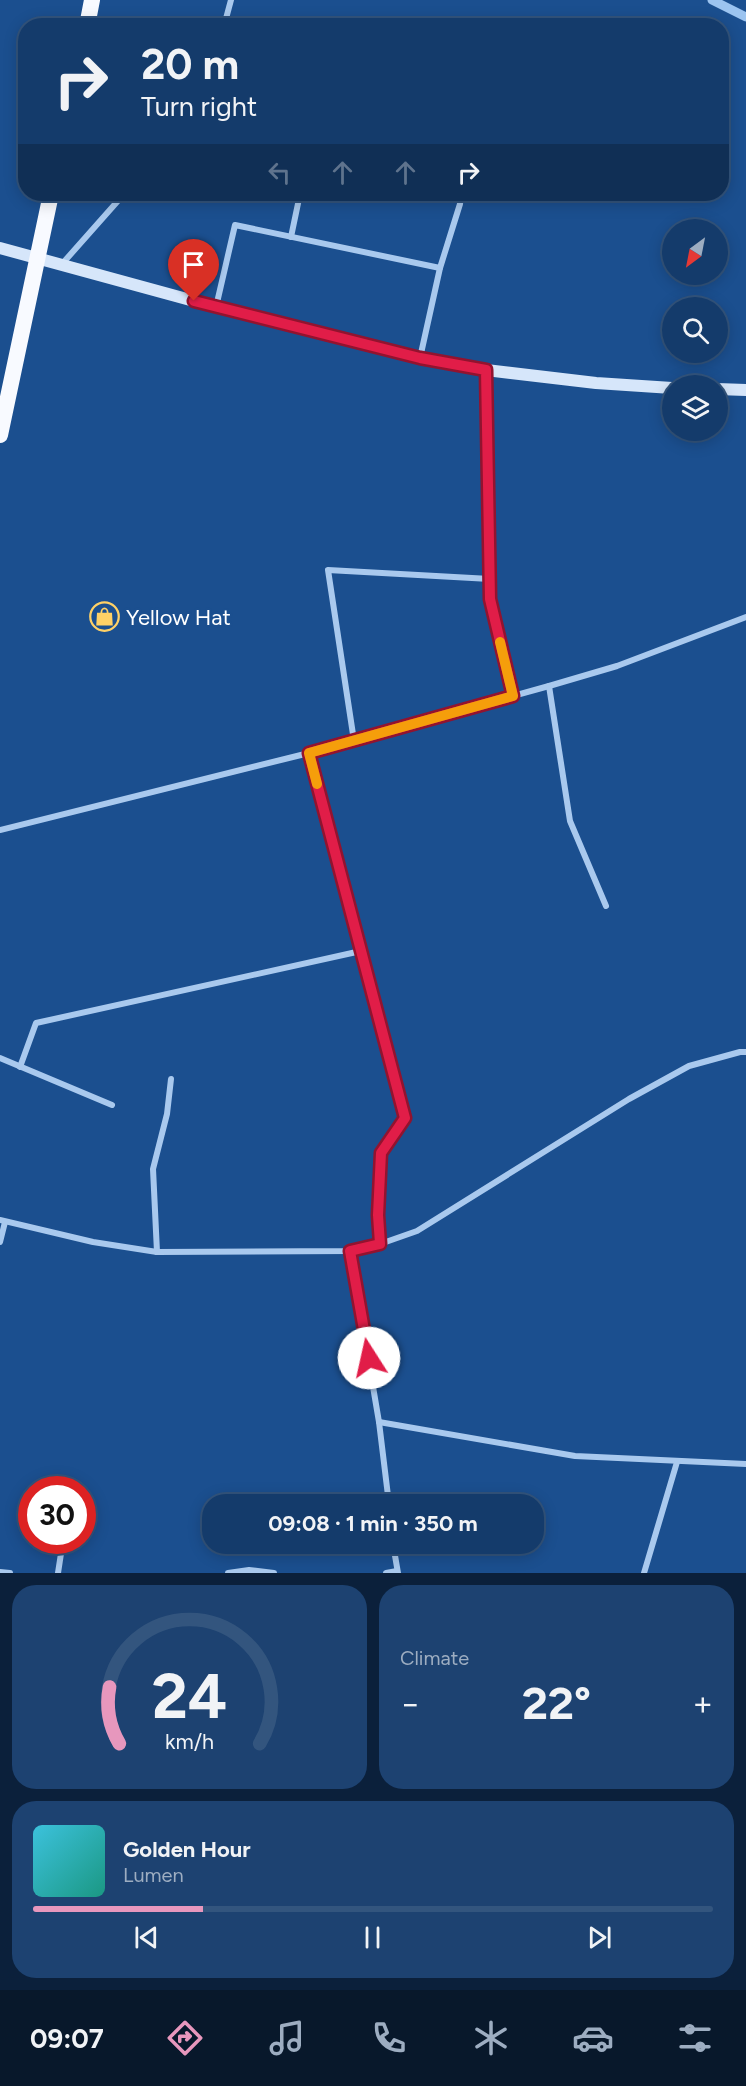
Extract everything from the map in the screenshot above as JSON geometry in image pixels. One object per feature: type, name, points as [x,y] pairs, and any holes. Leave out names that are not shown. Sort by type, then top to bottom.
[{"type":"highway","points":[[89,18],[92,0]]},
{"type":"highway","points":[[0,435],[49,201]]},
{"type":"main road","points":[[0,248],[216,307],[420,358],[486,370],[596,383],[662,387]]},
{"type":"main road","points":[[728,389],[746,390]]},
{"type":"street","points":[[226,18],[231,0]]},
{"type":"street","points":[[61,264],[118,201]]},
{"type":"street","points":[[291,237],[299,201]]},
{"type":"street","points":[[420,358],[440,268],[460,201]]},
{"type":"street","points":[[216,307],[235,225],[440,268]]},
{"type":"street","points":[[486,370],[490,599],[513,696]]},
{"type":"street","points":[[354,741],[328,570],[490,579]]},
{"type":"street","points":[[0,830],[309,753],[549,686],[617,666],[746,617]]},
{"type":"street","points":[[549,686],[570,821],[606,906]]},
{"type":"street","points":[[309,753],[405,1118],[381,1153],[378,1215],[380,1244]]},
{"type":"street","points":[[20,1067],[36,1023],[361,951]]},
{"type":"street","points":[[0,1242],[2,1221],[93,1242],[157,1252],[350,1251],[380,1244],[417,1231],[619,1105],[689,1066],[746,1052]]},
{"type":"street","points":[[0,1058],[112,1105]]},
{"type":"street","points":[[157,1252],[153,1169],[167,1114],[171,1079]]},
{"type":"street","points":[[350,1251],[380,1422],[388,1494]]},
{"type":"street","points":[[380,1422],[575,1456],[746,1464]]},
{"type":"street","points":[[644,1573],[677,1462]]},
{"type":"street","points":[[58,1573],[61,1554]]},
{"type":"street","points":[[386,1573],[397,1572],[394,1554]]},
{"type":"street","points":[[228,1573],[249,1570],[274,1573]]},
{"type":"street","points":[[0,1572],[10,1573]]},
{"type":"waterway","points":[[712,0],[746,17]]},
{"type":"slow traffic","points":[[317,784],[309,753],[513,696],[500,642]]},
{"type":"place","name":"Yellow Hat","points":[[105,617]]},
{"type":"route","points":[[194,301],[420,358],[486,370],[490,599],[513,696],[309,753],[405,1118],[381,1153],[378,1215],[380,1244],[350,1251],[369,1358]]}]
